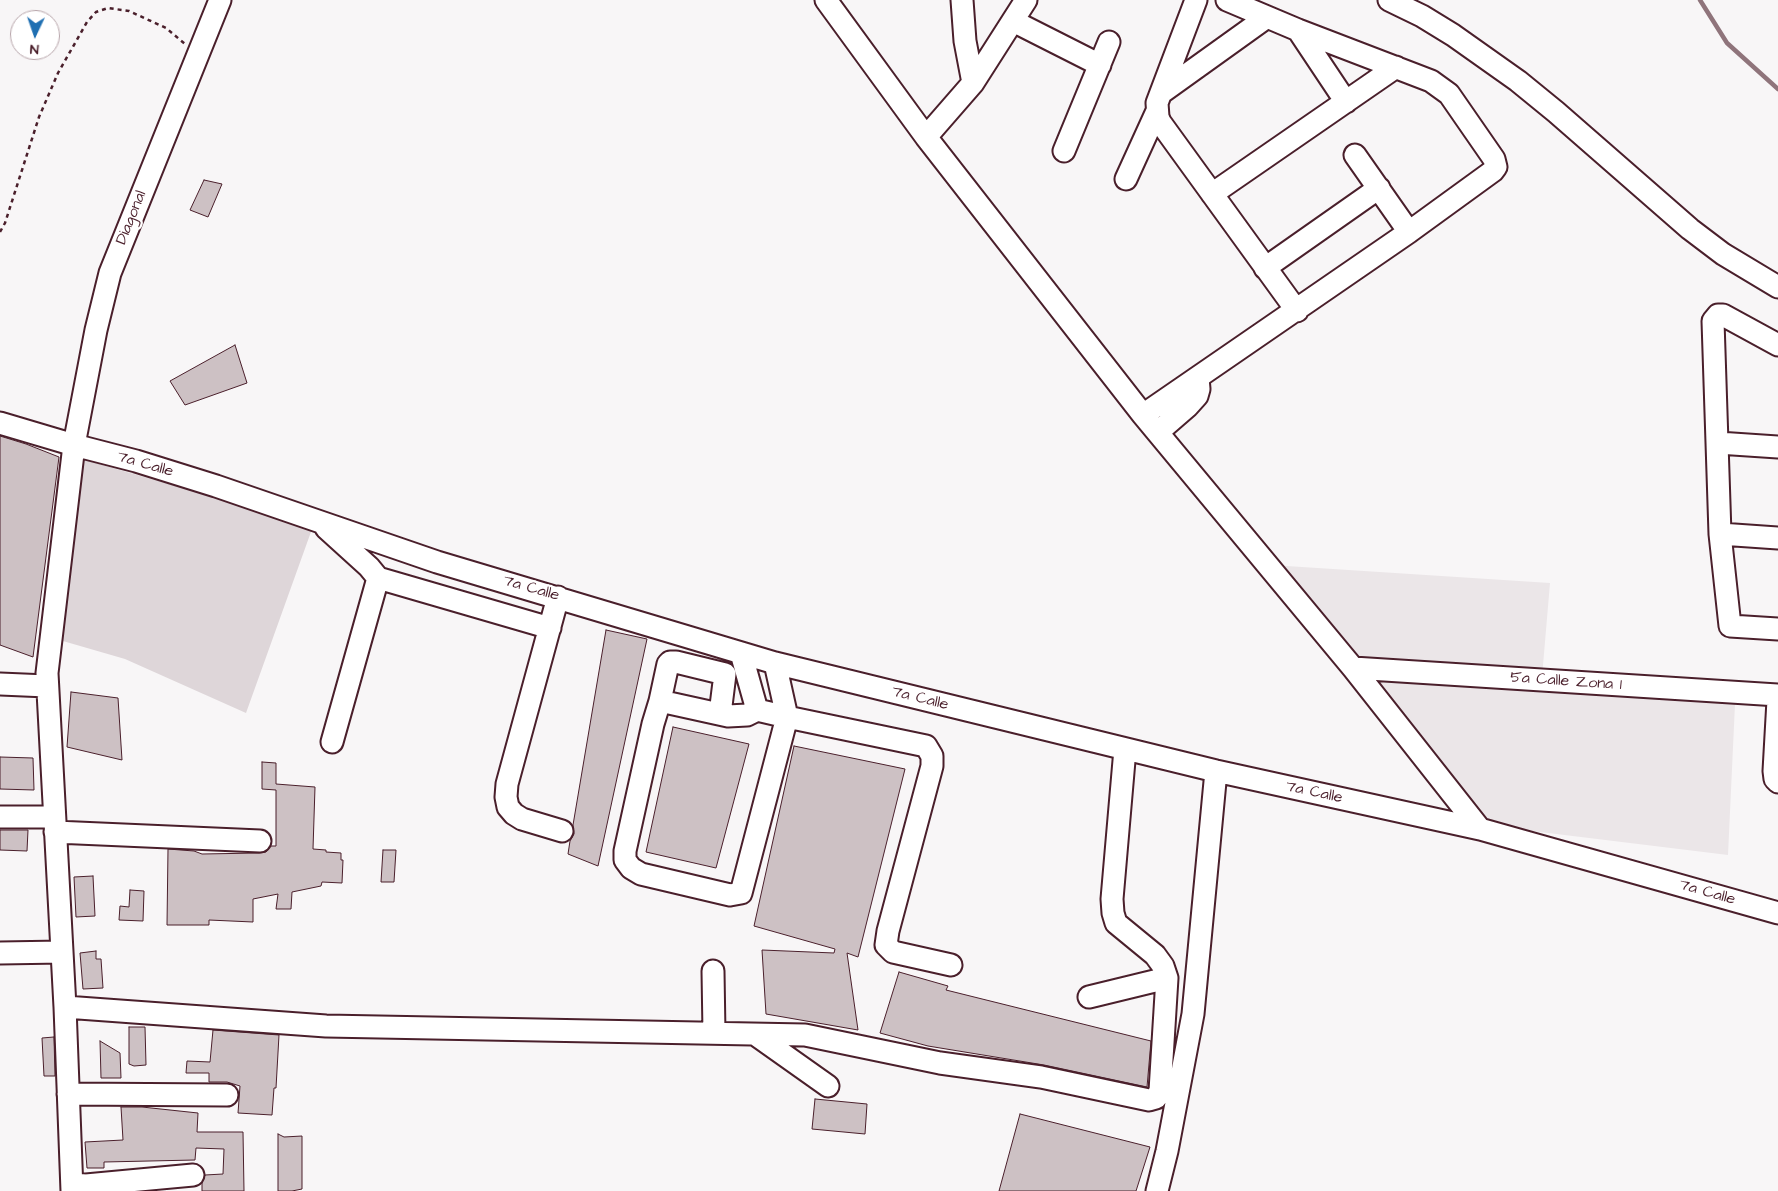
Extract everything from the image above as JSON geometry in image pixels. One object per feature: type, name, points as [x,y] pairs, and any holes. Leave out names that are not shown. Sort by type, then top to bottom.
[{"type":"street","name":"Diagonal","points":[[72,1188],[65,1007],[47,673],[74,445],[96,330],[110,273],[220,0]]},
{"type":"street","points":[[826,0],[926,137],[1158,432],[1353,668],[1480,829]]},
{"type":"street","points":[[962,0],[965,41],[972,83]]},
{"type":"street","points":[[926,137],[972,83],[1026,0]]},
{"type":"street","points":[[1126,180],[1159,102],[1196,0]]},
{"type":"street","points":[[1144,414],[1409,232],[1496,167],[1494,160],[1449,94],[1430,81],[1298,30],[1227,0]]},
{"type":"street","points":[[1389,0],[1446,30],[1518,81],[1690,229],[1723,254],[1778,287]]},
{"type":"street","points":[[1159,102],[1267,17]]},
{"type":"street","points":[[1013,21],[1100,65]]},
{"type":"street","points":[[1298,30],[1346,102]]},
{"type":"street","points":[[1064,151],[1109,42]]},
{"type":"street","points":[[1212,194],[1396,67]]},
{"type":"street","points":[[1159,102],[1160,122],[1297,310]]},
{"type":"street","points":[[1355,155],[1409,232]]},
{"type":"street","points":[[1265,268],[1379,188]]},
{"type":"street","points":[[1778,346],[1723,315],[1718,315],[1713,321],[1720,534],[1730,626],[1778,630]]},
{"type":"street","points":[[1158,432],[1197,396],[1200,389],[1198,378]]},
{"type":"street","name":"7a Calle","points":[[0,423],[136,461],[216,486],[437,562],[775,663],[1216,771],[1480,829],[1778,913]]},
{"type":"street","points":[[1718,444],[1778,447]]},
{"type":"street","points":[[319,521],[369,567],[378,578],[550,628]]},
{"type":"street","points":[[1720,534],[1778,538]]},
{"type":"street","points":[[332,742],[378,578]]},
{"type":"street","points":[[558,597],[507,784],[506,798],[508,807],[522,819],[562,831]]},
{"type":"street","points":[[741,653],[757,710]]},
{"type":"street","points":[[720,714],[724,674],[676,662],[668,664],[625,850],[625,860],[631,868],[641,874],[730,895],[741,892],[744,884],[787,717],[775,663]]},
{"type":"street","name":"5a Calle Zona 1","points":[[1353,668],[1778,695]]},
{"type":"street","points":[[0,684],[47,686]]},
{"type":"street","points":[[1778,700],[1774,771],[1775,780],[1778,782]]},
{"type":"street","points":[[660,701],[728,716],[747,715],[757,710],[926,746],[932,756],[932,766],[886,944],[893,952],[951,965]]},
{"type":"street","points":[[65,1007],[326,1026],[805,1035],[940,1063],[1041,1077],[1149,1100],[1156,1098],[1160,1090],[1167,978],[1164,966],[1155,955],[1116,923],[1113,914],[1112,899],[1125,749]]},
{"type":"street","points":[[1157,1191],[1167,1151],[1193,1014],[1216,771]]},
{"type":"street","points":[[0,817],[55,825],[260,841]]},
{"type":"street","points":[[0,953],[62,952]]},
{"type":"street","points":[[714,971],[714,1034]]},
{"type":"street","points":[[1088,997],[1167,978]]},
{"type":"street","points":[[756,1035],[828,1086]]},
{"type":"street","points":[[68,1094],[227,1095]]},
{"type":"street","points":[[72,1188],[193,1175]]},
{"type":"path","points":[[0,232],[5,222],[39,117],[54,82],[87,22],[96,12],[108,8],[140,15],[176,35],[186,45],[196,60]]},
{"type":"shaded area","points":[[78,458],[221,499],[312,529],[246,713],[125,659],[56,639]]},
{"type":"shaded area","points":[[1271,565],[1550,583],[1542,677],[1356,664]]},
{"type":"shaded area","points":[[1372,681],[1735,704],[1728,855],[1491,826]]},
{"type":"building","points":[[204,180],[222,184],[208,217],[190,210]]},
{"type":"building","points":[[235,345],[247,383],[185,405],[170,381]]},
{"type":"building","points":[[0,436],[59,457],[33,657],[0,645]]},
{"type":"building","points":[[606,630],[647,639],[598,866],[568,854],[570,841],[574,834],[573,825]]},
{"type":"building","points":[[71,692],[118,698],[122,760],[67,747]]},
{"type":"building","points":[[673,727],[749,744],[716,868],[646,852]]},
{"type":"building","points":[[794,746],[905,769],[858,957],[847,953],[858,1030],[766,1014],[762,950],[834,953],[835,949],[754,926]]},
{"type":"building","points":[[0,757],[33,758],[34,790],[0,789]]},
{"type":"building","points":[[262,762],[276,763],[276,784],[315,787],[313,849],[341,853],[341,860],[343,860],[342,883],[322,882],[321,886],[292,892],[291,909],[276,909],[278,894],[253,899],[253,922],[209,920],[209,925],[167,925],[168,849],[194,851],[202,854],[259,853],[266,852],[271,846],[276,846],[276,790],[262,789]]},
{"type":"building","points":[[0,830],[28,830],[27,851],[0,850]]},
{"type":"building","points":[[383,850],[396,850],[394,882],[381,882]]},
{"type":"building","points":[[93,876],[95,916],[76,917],[74,877]]},
{"type":"building","points":[[130,890],[144,891],[143,921],[119,920],[120,906],[129,907]]},
{"type":"building","points":[[96,951],[96,959],[101,959],[103,988],[83,989],[80,953]]},
{"type":"building","points":[[899,972],[948,986],[946,990],[1151,1041],[1147,1087],[1044,1065],[928,1046],[880,1033]]},
{"type":"building","points":[[129,1027],[145,1027],[146,1065],[134,1066],[129,1064]]},
{"type":"building","points":[[213,1030],[279,1035],[276,1088],[274,1088],[272,1115],[238,1113],[240,1086],[227,1082],[209,1082],[209,1073],[186,1073],[187,1061],[210,1062]]},
{"type":"building","points":[[54,1037],[55,1076],[44,1076],[42,1038]]},
{"type":"building","points":[[100,1041],[120,1053],[121,1078],[101,1078]]},
{"type":"building","points":[[815,1099],[867,1104],[865,1134],[812,1129]]},
{"type":"building","points":[[121,1107],[142,1107],[198,1113],[197,1132],[243,1132],[244,1191],[202,1191],[205,1175],[223,1174],[224,1149],[196,1148],[195,1160],[104,1162],[104,1168],[87,1168],[85,1142],[123,1140]]},
{"type":"building","points":[[1020,1114],[1150,1147],[1136,1191],[999,1191]]},
{"type":"building","points":[[278,1134],[284,1137],[302,1136],[302,1189],[278,1191]]},
{"type":"waterway","points":[[1700,0],[1727,43],[1778,89]]}]
